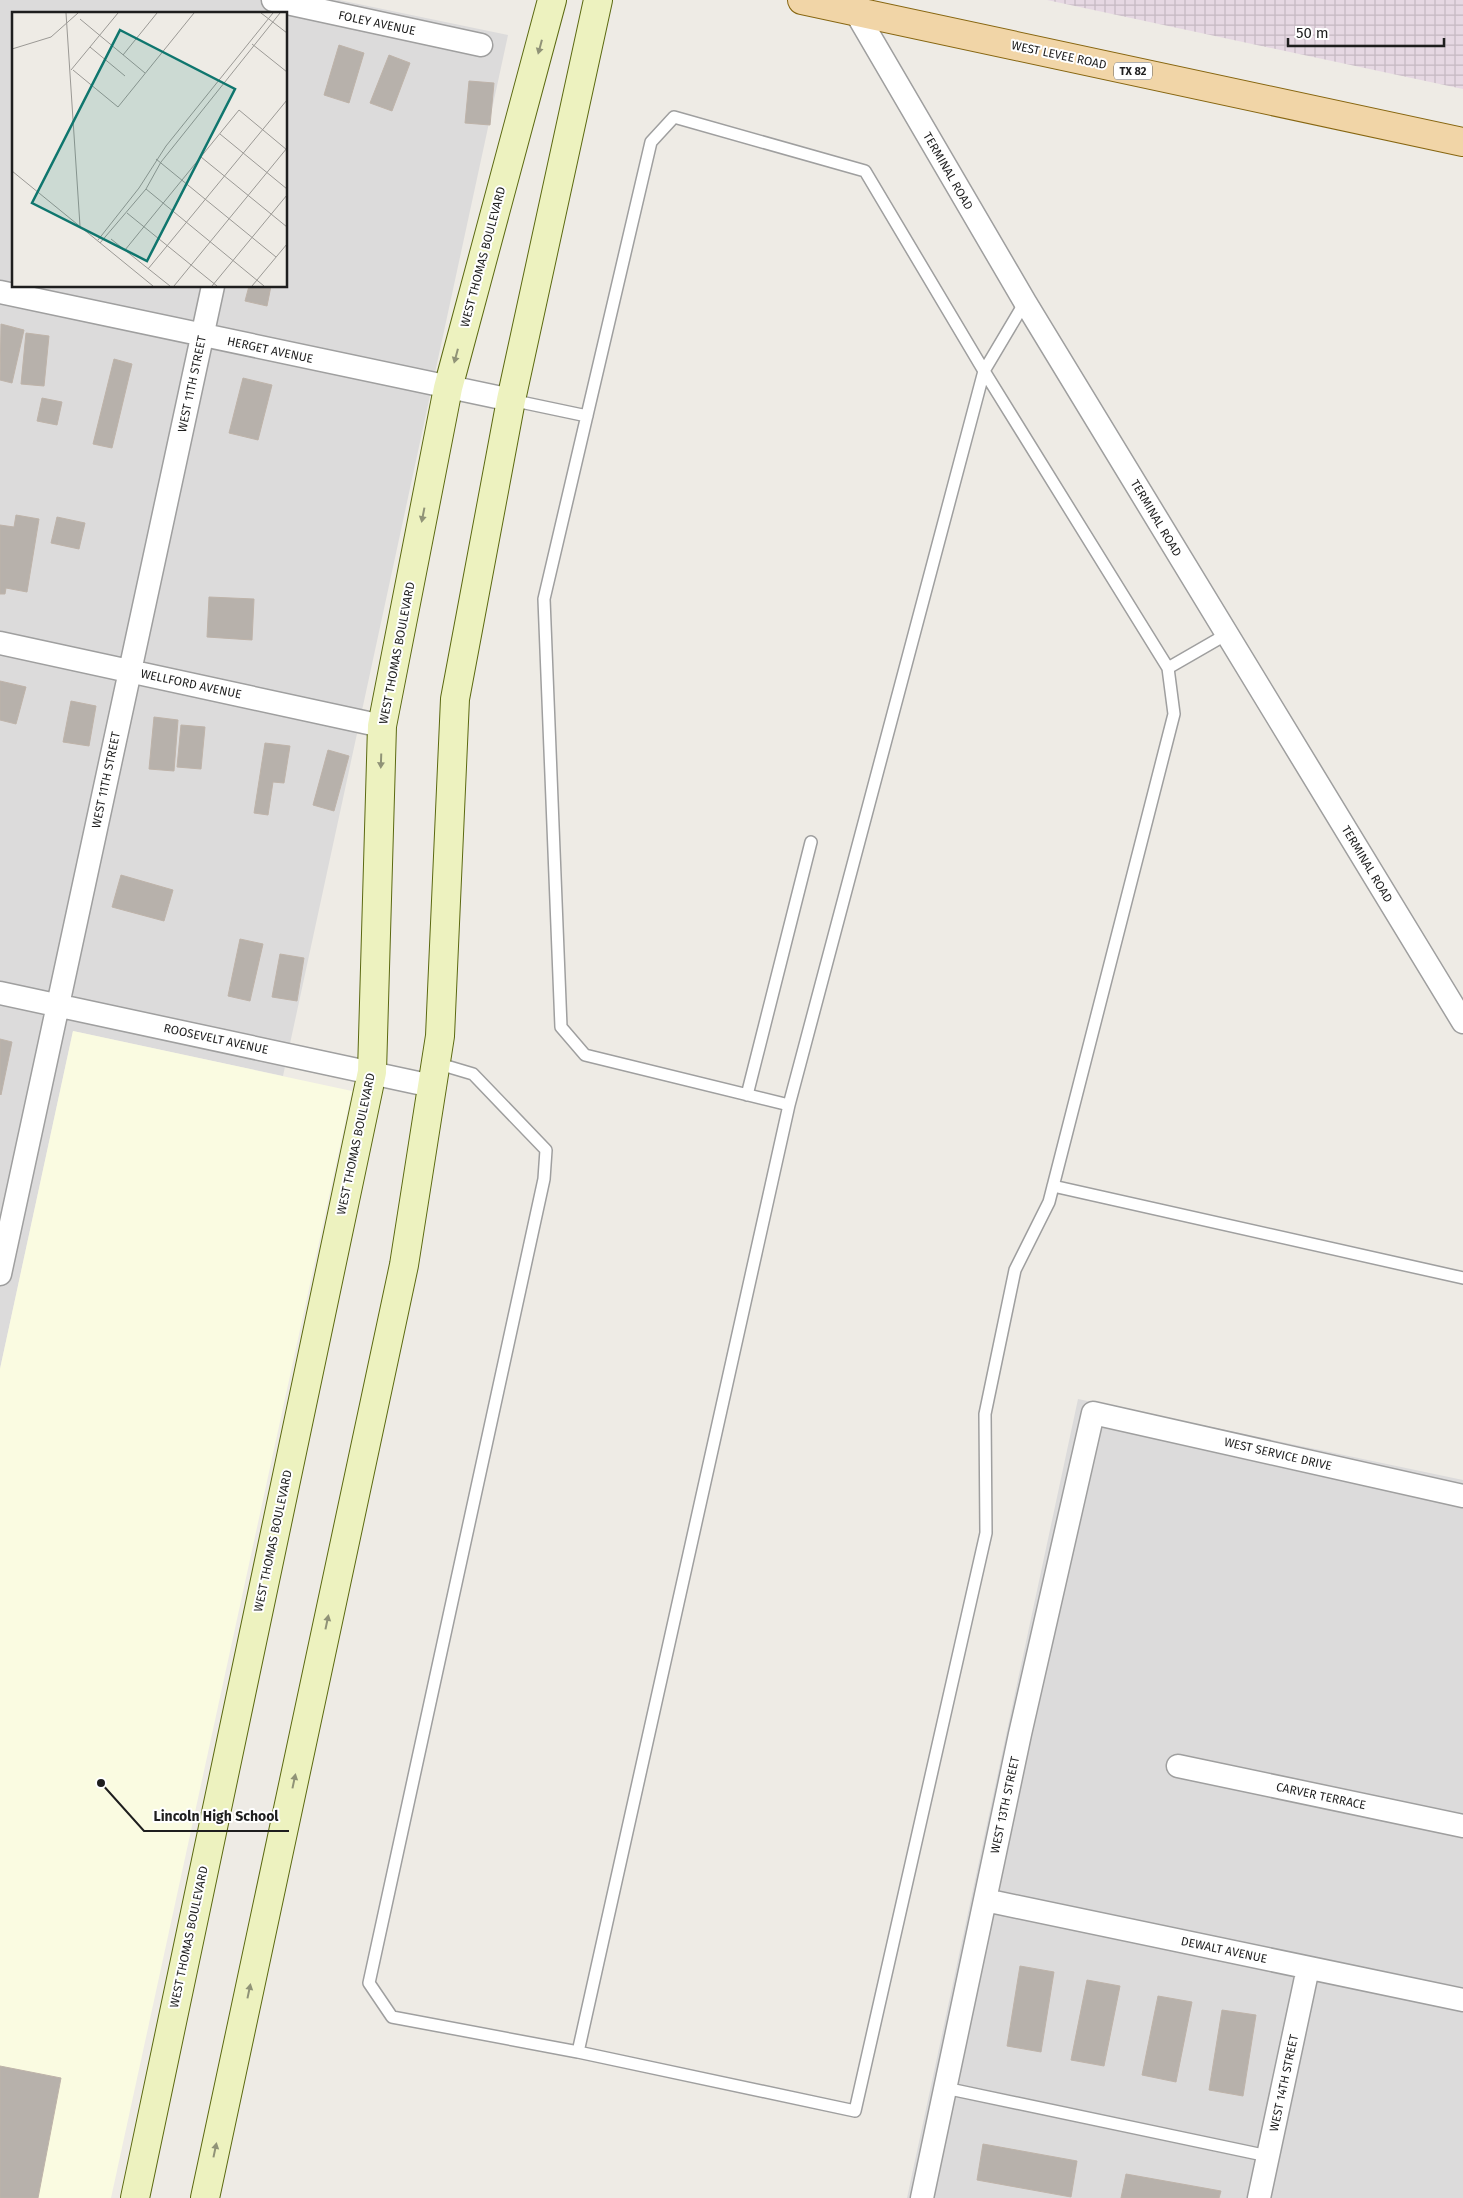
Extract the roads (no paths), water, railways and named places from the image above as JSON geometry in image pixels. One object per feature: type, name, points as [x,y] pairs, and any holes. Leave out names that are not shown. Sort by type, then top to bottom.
[{"type":"main road","name":"WEST LEVEE ROAD","points":[[802,0],[852,6],[1463,142]]},
{"type":"street","name":"FOLEY AVENUE","points":[[275,0],[481,45]]},
{"type":"street","name":"WEST THOMAS BOULEVARD","points":[[136,2198],[372,1072],[382,726],[448,388],[552,0]]},
{"type":"street","points":[[205,2198],[404,1265],[440,1036],[455,699],[511,400],[598,0]]},
{"type":"street","name":"TERMINAL ROAD","points":[[852,6],[1025,302],[1463,1022]]},
{"type":"street","name":"WEST 11TH STREET","points":[[0,1274],[213,288]]},
{"type":"street","name":"HERGET AVENUE","points":[[0,292],[511,400]]},
{"type":"street","name":"WELLFORD AVENUE","points":[[0,643],[382,726]]},
{"type":"street","name":"ROOSEVELT AVENUE","points":[[0,993],[372,1072],[434,1074]]},
{"type":"street","name":"WEST SERVICE DRIVE","points":[[1093,1413],[1463,1496]]},
{"type":"street","name":"WEST 13TH STREET","points":[[922,2198],[985,1900],[1093,1413]]},
{"type":"street","name":"CARVER TERRACE","points":[[1178,1766],[1463,1826]]},
{"type":"street","name":"DEWALT AVENUE","points":[[985,1900],[1463,2000]]},
{"type":"street","name":"WEST 14TH STREET","points":[[1259,2198],[1308,1968]]},
{"type":"lane","points":[[434,1074],[472,1074],[546,1150],[544,1179],[369,1983],[392,2017],[578,2052],[855,2111],[986,1533],[986,1414],[1015,1270],[1049,1202],[1174,714],[1168,668],[984,371],[865,170],[674,117],[651,142],[544,599],[561,1027],[585,1055],[789,1105]]},
{"type":"lane","points":[[578,2052],[789,1105],[984,371],[1025,302]]},
{"type":"lane","points":[[511,400],[587,416]]},
{"type":"lane","points":[[1168,668],[1227,634]]},
{"type":"lane","points":[[747,1095],[811,842]]},
{"type":"lane","points":[[1053,1186],[1463,1278]]},
{"type":"lane","points":[[945,2088],[1268,2156]]},
{"type":"place","name":"Lincoln High School","points":[[101,1783]]}]
